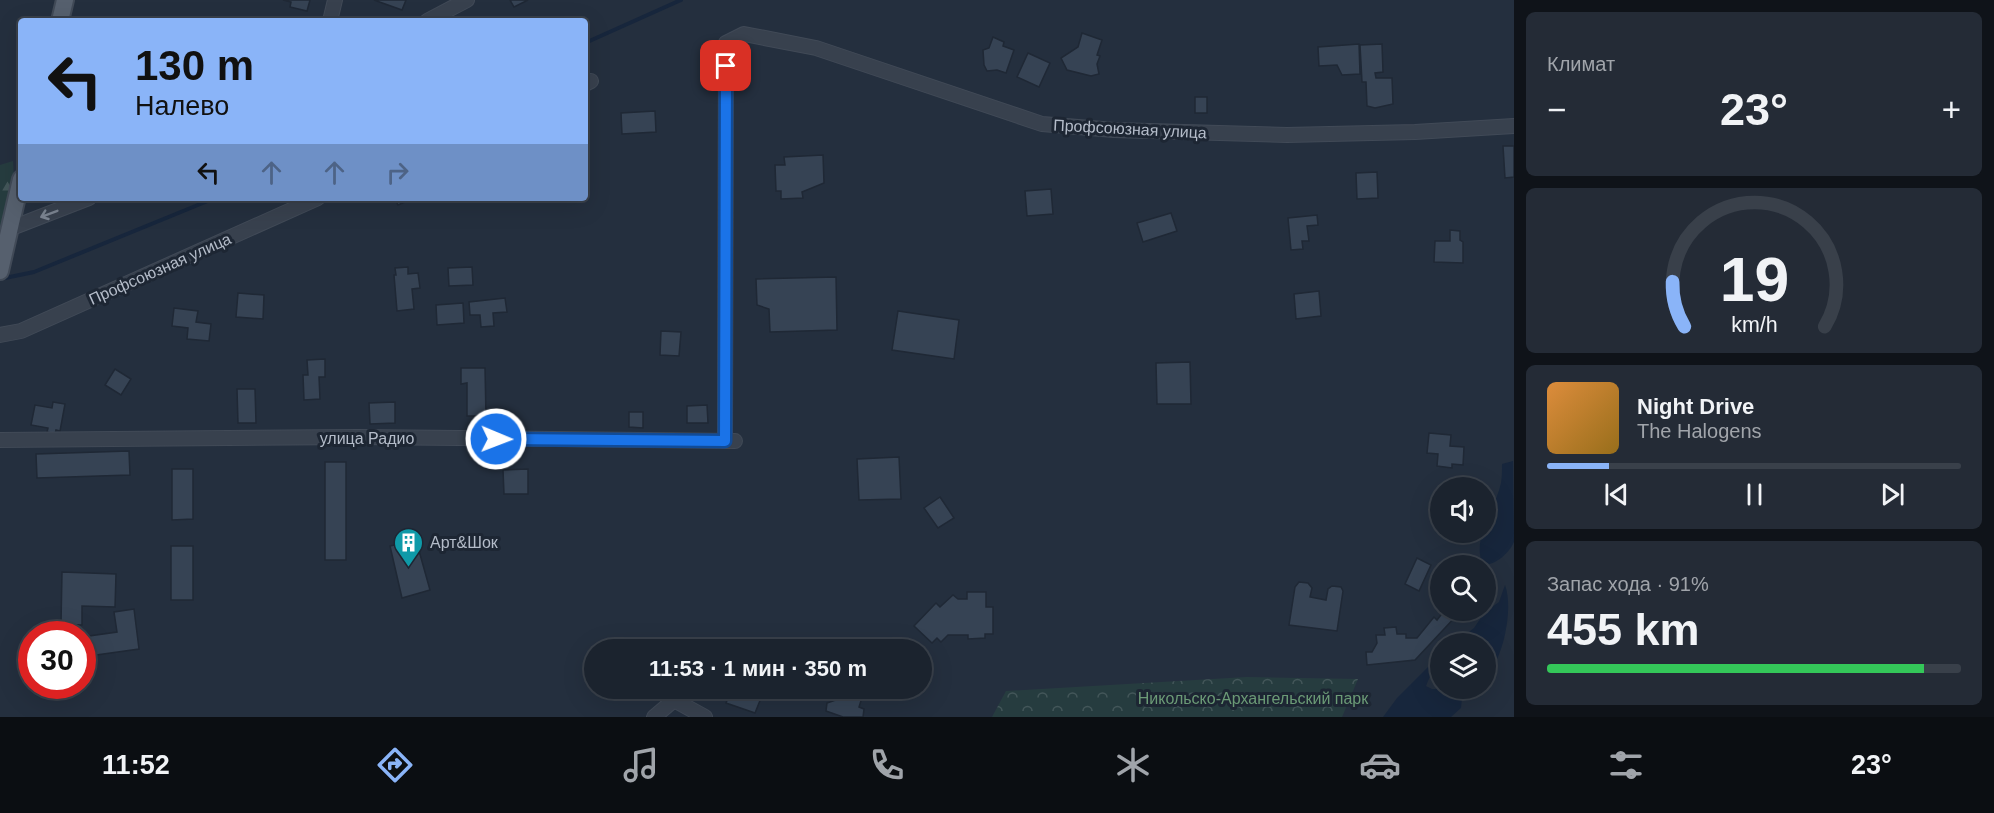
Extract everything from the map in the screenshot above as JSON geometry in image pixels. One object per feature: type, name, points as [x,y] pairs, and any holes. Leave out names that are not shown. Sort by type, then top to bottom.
[{"type":"main road","points":[[61,18],[65,0]]},
{"type":"main road","points":[[0,271],[18,192]]},
{"type":"street","points":[[331,18],[335,0]]},
{"type":"street","points":[[433,18],[467,0]]},
{"type":"street","name":"Профсоюзная улица","points":[[730,441],[726,43],[744,34],[816,48],[1042,124],[1114,130],[1287,135],[1415,132],[1514,126]]},
{"type":"street","points":[[9,229],[81,201]]},
{"type":"street","name":"Профсоюзная улица","points":[[0,335],[21,331],[311,201]]},
{"type":"street","name":"улица Радио","points":[[0,440],[370,438],[730,441]]},
{"type":"street","points":[[654,717],[674,700],[705,717]]},
{"type":"green space","points":[[13,161],[14,181],[0,232],[0,165]]},
{"type":"green space","name":"Никольско-Архангельский парк","points":[[1247,677],[1358,679],[1342,717],[992,717],[1006,691]]},
{"type":"water","points":[[1513,461],[1514,542],[1502,558],[1496,561],[1496,555],[1480,555],[1480,545],[1480,543],[1496,543],[1496,498],[1501,483],[1502,464]]},
{"type":"water","points":[[1505,585],[1507,620],[1502,647],[1496,662],[1496,633],[1467,633],[1479,621],[1496,621],[1496,604]]},
{"type":"water","points":[[1430,665],[1430,676],[1426,686],[1430,688],[1430,699],[1462,699],[1461,708],[1451,717],[1383,717],[1397,698]]},
{"type":"building","points":[[283,0],[310,0],[307,11],[290,7],[291,2]]},
{"type":"building","points":[[374,0],[406,0],[402,10]]},
{"type":"building","points":[[510,0],[528,0],[514,7]]},
{"type":"building","points":[[1082,33],[1102,40],[1097,55],[1100,56],[1097,64],[1099,74],[1091,76],[1067,70],[1061,58],[1078,47]]},
{"type":"building","points":[[993,37],[1004,42],[1003,46],[1014,50],[1006,73],[997,70],[987,71],[984,65],[983,50],[989,48]]},
{"type":"building","points":[[1359,44],[1360,74],[1342,75],[1337,65],[1319,66],[1318,47]]},
{"type":"building","points":[[1382,44],[1383,72],[1375,73],[1376,78],[1392,78],[1393,104],[1375,108],[1367,106],[1366,82],[1362,82],[1360,45]]},
{"type":"building","points":[[1028,53],[1050,63],[1039,87],[1017,77]]},
{"type":"building","points":[[1195,97],[1207,97],[1207,113],[1195,113]]},
{"type":"building","points":[[655,111],[656,132],[622,134],[621,113]]},
{"type":"building","points":[[1503,146],[1514,146],[1514,177],[1505,178]]},
{"type":"building","points":[[823,155],[824,183],[802,192],[803,198],[781,199],[781,191],[776,191],[775,165],[785,165],[784,157]]},
{"type":"building","points":[[1377,172],[1378,198],[1357,199],[1356,173]]},
{"type":"building","points":[[1051,189],[1053,214],[1027,216],[1025,191]]},
{"type":"building","points":[[1171,213],[1177,231],[1143,242],[1137,223]]},
{"type":"building","points":[[1317,215],[1318,225],[1307,226],[1309,241],[1302,241],[1303,249],[1291,250],[1288,218]]},
{"type":"building","points":[[1450,230],[1460,231],[1460,240],[1463,242],[1463,263],[1434,262],[1435,241],[1450,241]]},
{"type":"building","points":[[408,267],[408,274],[418,273],[420,288],[412,289],[414,309],[397,311],[395,268]]},
{"type":"building","points":[[472,267],[473,285],[449,286],[448,268]]},
{"type":"building","points":[[836,277],[837,330],[770,332],[769,309],[757,305],[756,279]]},
{"type":"building","points":[[1319,291],[1321,316],[1296,319],[1294,294]]},
{"type":"building","points":[[238,293],[264,295],[263,319],[236,317]]},
{"type":"building","points":[[505,298],[507,312],[493,313],[494,326],[481,327],[480,315],[470,315],[469,302]]},
{"type":"building","points":[[463,303],[464,323],[437,325],[436,305]]},
{"type":"building","points":[[174,308],[198,311],[196,322],[211,324],[209,341],[187,339],[188,328],[172,326]]},
{"type":"building","points":[[898,311],[959,320],[954,359],[892,350]]},
{"type":"building","points":[[661,331],[681,332],[679,356],[660,355]]},
{"type":"building","points":[[325,359],[325,377],[319,377],[320,399],[304,400],[303,375],[308,375],[307,360]]},
{"type":"building","points":[[1190,362],[1191,404],[1157,404],[1156,363]]},
{"type":"building","points":[[461,368],[485,368],[486,416],[467,416],[467,383],[461,384]]},
{"type":"building","points":[[115,369],[131,379],[121,395],[105,385]]},
{"type":"building","points":[[237,389],[255,389],[256,423],[238,423]]},
{"type":"building","points":[[53,402],[65,404],[60,431],[56,430],[55,434],[47,432],[48,428],[31,425],[35,405],[52,408]]},
{"type":"building","points":[[395,402],[395,423],[370,424],[369,403]]},
{"type":"building","points":[[707,405],[708,423],[687,423],[687,406]]},
{"type":"building","points":[[629,412],[643,412],[643,428],[629,427]]},
{"type":"building","points":[[1429,433],[1451,435],[1450,446],[1464,447],[1463,465],[1452,464],[1452,468],[1437,466],[1438,454],[1427,453]]},
{"type":"building","points":[[129,451],[130,475],[37,478],[36,454]]},
{"type":"building","points":[[899,457],[901,499],[859,500],[857,459]]},
{"type":"building","points":[[325,462],[346,462],[346,560],[325,560]]},
{"type":"building","points":[[172,469],[193,469],[193,519],[172,520]]},
{"type":"building","points":[[528,469],[528,494],[504,494],[503,470]]},
{"type":"building","points":[[940,497],[954,518],[938,528],[924,508]]},
{"type":"building","name":"Арт&Шок","points":[[416,540],[430,590],[402,598],[390,546]]},
{"type":"building","points":[[171,546],[193,546],[193,600],[171,600]]},
{"type":"building","points":[[1417,558],[1430,564],[1419,591],[1405,584]]},
{"type":"building","points":[[62,572],[116,574],[115,607],[82,606],[82,621],[61,621]]},
{"type":"building","points":[[1299,582],[1308,583],[1312,588],[1310,597],[1326,600],[1328,589],[1332,586],[1341,587],[1343,591],[1337,631],[1289,625],[1295,587]]},
{"type":"building","points":[[967,592],[986,592],[986,607],[993,607],[993,634],[985,634],[985,638],[968,639],[968,635],[948,635],[941,642],[937,638],[932,643],[932,639],[928,639],[914,626],[936,603],[940,607],[953,595],[958,599],[967,599]]},
{"type":"building","points":[[134,609],[139,649],[96,655],[96,635],[117,632],[114,612]]},
{"type":"building","points":[[1431,621],[1451,621],[1440,633],[1430,633],[1430,644],[1415,660],[1367,665],[1366,652],[1372,652],[1377,643],[1376,635],[1385,635],[1384,628],[1396,627],[1397,634],[1406,634],[1406,638],[1417,638]]},
{"type":"building","points":[[728,699],[761,699],[755,713],[726,703]]},
{"type":"building","points":[[862,699],[859,707],[864,709],[863,717],[843,717],[826,711],[827,703],[836,700]]},
{"type":"waterway","points":[[588,42],[681,0]]},
{"type":"waterway","points":[[5,278],[34,272],[208,201]]},
{"type":"place","name":"Арт&Шок","points":[[409,568]]},
{"type":"route","points":[[496,439],[725,441],[726,66]]}]
